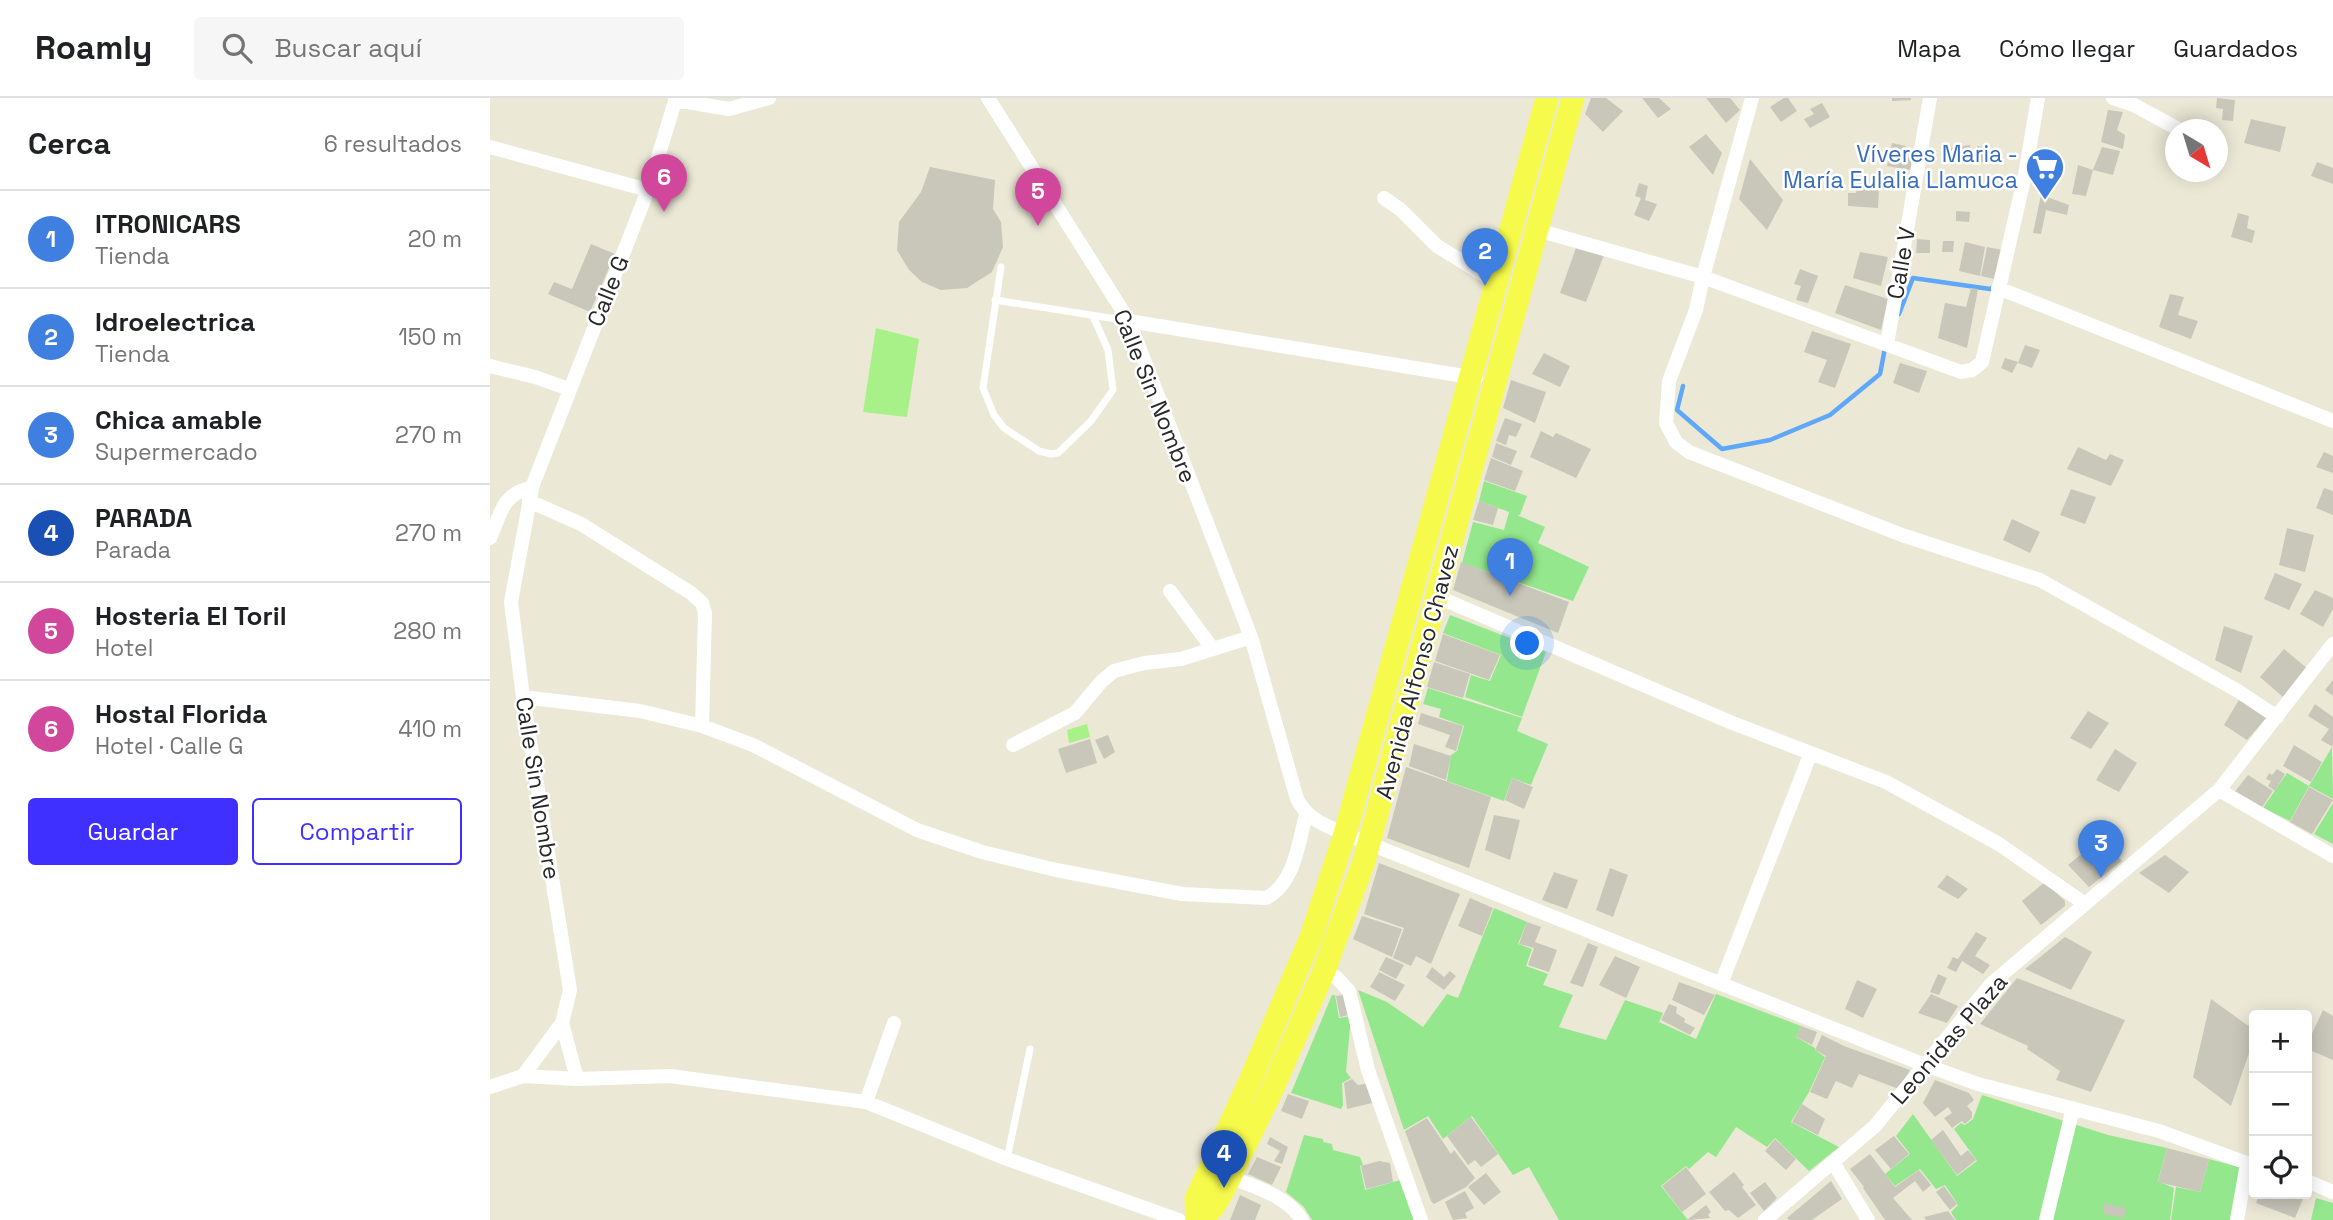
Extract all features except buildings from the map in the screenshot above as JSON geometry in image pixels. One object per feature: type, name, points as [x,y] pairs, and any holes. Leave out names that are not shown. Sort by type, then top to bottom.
[{"type":"main road","name":"Avenida Alfonso Chavez","points":[[1197,1220],[1196,1199],[1251,1081],[1311,937],[1345,834],[1547,98]]},
{"type":"main road","name":"Avenida Alfonso Chavez","points":[[1197,1220],[1213,1208],[1272,1090],[1324,971],[1370,843],[1573,98]]},
{"type":"street","points":[[675,99],[729,109],[769,98]]},
{"type":"street","name":"Calle Sin Nombre","points":[[988,98],[1129,321],[1251,637],[1297,799],[1306,814]]},
{"type":"street","points":[[1752,98],[1696,310],[1668,381],[1666,423],[1676,442],[1689,452],[1902,535],[2040,580],[2238,691],[2277,717]]},
{"type":"street","name":"Calle V","points":[[1887,344],[1930,98]]},
{"type":"street","points":[[1537,230],[1703,277],[1961,372],[1972,370],[1982,362],[2025,175],[2038,98]]},
{"type":"street","points":[[2113,98],[2134,105],[2165,122]]},
{"type":"street","name":"Calle G","points":[[532,490],[648,190],[675,99]]},
{"type":"street","points":[[490,147],[648,190]]},
{"type":"street","points":[[1384,198],[1401,210],[1437,246],[1497,283]]},
{"type":"street","points":[[1998,288],[2333,421]]},
{"type":"street","points":[[1129,321],[1496,382]]},
{"type":"street","points":[[490,366],[535,377],[569,390]]},
{"type":"street","points":[[490,538],[508,497],[519,490],[532,490],[580,524],[691,593],[702,603],[705,612],[702,726]]},
{"type":"street","name":"Calle Sin Nombre","points":[[523,1076],[562,1023],[570,990],[523,696],[511,602],[532,490]]},
{"type":"street","points":[[1170,591],[1212,649]]},
{"type":"street","points":[[1438,597],[1810,755],[1886,782],[1999,844],[2085,904]]},
{"type":"street","points":[[1013,745],[1075,713],[1114,671],[1144,663],[1181,659],[1251,637]]},
{"type":"street","name":"Leonidas Plaza","points":[[1765,1220],[1875,1126],[1991,984],[2220,790],[2331,650]]},
{"type":"street","points":[[523,696],[640,710],[702,726],[753,746],[917,830],[1006,858],[1182,894],[1266,898],[1276,893],[1285,881],[1297,850],[1306,814],[1345,834],[1925,1065],[1978,1084],[2160,1130],[2249,1163]]},
{"type":"street","points":[[1721,984],[1810,755]]},
{"type":"street","points":[[2220,790],[2333,856]]},
{"type":"street","points":[[1324,971],[1337,978],[1349,991],[1368,1070],[1421,1220]]},
{"type":"street","points":[[562,1023],[577,1079]]},
{"type":"street","points":[[866,1102],[894,1023]]},
{"type":"street","points":[[490,1087],[523,1076],[577,1079],[670,1076],[866,1102],[1007,1159],[1179,1220]]},
{"type":"street","points":[[2046,1220],[2073,1108]]},
{"type":"street","points":[[1833,1162],[1868,1220]]},
{"type":"street","points":[[2237,1220],[2249,1172]]},
{"type":"street","points":[[1230,1177],[1275,1196],[1302,1220]]},
{"type":"street","points":[[2312,1183],[2333,1192]]},
{"type":"lane","points":[[1001,267],[983,388],[1004,428],[1039,450],[1058,453],[1068,445],[1091,421],[1113,390],[1114,379],[1108,350],[1093,316]]},
{"type":"lane","points":[[995,300],[1129,321]]},
{"type":"lane","points":[[1007,1159],[1030,1049]]},
{"type":"green space","points":[[876,328],[919,339],[907,417],[863,412]]},
{"type":"green space","points":[[1484,481],[1527,496],[1520,515],[1517,515],[1545,527],[1538,543],[1589,567],[1573,601],[1462,563],[1473,522],[1504,530],[1509,512],[1479,501]]},
{"type":"green space","points":[[1450,615],[1546,652],[1522,717],[1465,697],[1471,675],[1490,681],[1501,655],[1443,633]]},
{"type":"green space","points":[[1428,688],[1522,718],[1517,731],[1548,744],[1531,785],[1512,778],[1504,801],[1447,781],[1451,755],[1457,751],[1464,726],[1439,717],[1441,709],[1423,704]]},
{"type":"green space","points":[[1087,724],[1090,737],[1069,743],[1067,730]]},
{"type":"green space","points":[[2332,747],[2333,799],[2309,786]]},
{"type":"green space","points":[[2287,773],[2309,786],[2290,821],[2263,808]]},
{"type":"green space","points":[[2333,803],[2333,844],[2314,834]]},
{"type":"green space","points":[[1494,908],[1527,922],[1518,944],[1532,949],[1526,966],[1548,974],[1543,985],[1573,995],[1559,1027],[1606,1040],[1625,1000],[1663,1013],[1659,1022],[1696,1039],[1716,994],[1801,1026],[1796,1037],[1825,1057],[1791,1122],[1839,1147],[1809,1171],[1775,1138],[1767,1147],[1736,1127],[1716,1157],[1708,1152],[1689,1169],[1686,1166],[1661,1186],[1688,1220],[1559,1220],[1529,1167],[1513,1175],[1472,1116],[1443,1139],[1428,1116],[1404,1130],[1358,990],[1387,1002],[1423,1027],[1447,994],[1458,998]]},
{"type":"green space","points":[[1332,995],[1335,995],[1339,1018],[1351,1016],[1346,1072],[1351,1078],[1342,1083],[1341,1109],[1291,1093]]},
{"type":"green space","points":[[1982,1095],[2108,1135],[2167,1148],[2158,1181],[2174,1188],[2170,1220],[1956,1220],[1951,1212],[1958,1205],[1945,1185],[1936,1189],[1920,1169],[1895,1186],[1885,1174],[1910,1154],[1896,1136],[1913,1114],[1957,1176],[1977,1161],[1954,1129],[1973,1119]]},
{"type":"green space","points":[[1304,1135],[1323,1139],[1323,1142],[1332,1144],[1333,1150],[1360,1157],[1365,1190],[1404,1179],[1419,1220],[1312,1220],[1304,1207],[1286,1192]]},
{"type":"green space","points":[[2209,1159],[2246,1169],[2237,1220],[2171,1220],[2176,1187],[2200,1192]]},
{"type":"green space","points":[[2316,1198],[2333,1203],[2333,1220],[2311,1220]]},
{"type":"waterway","points":[[1899,314],[1913,278],[1990,289],[1993,287]]},
{"type":"waterway","points":[[1683,386],[1677,410],[1722,449],[1770,440],[1830,415],[1880,374],[1885,348]]},
{"type":"place","name":"Víveres Maria - María Eulalia Llamuca","points":[[2045,201]]},
{"type":"place","name":"Hostal Florida","points":[[664,212]]},
{"type":"place","name":"Hosteria El Toril","points":[[1038,226]]},
{"type":"place","name":"Idroelectrica","points":[[1485,286]]},
{"type":"place","name":"ITRONICARS","points":[[1510,596]]},
{"type":"place","name":"Chica amable","points":[[2101,878]]},
{"type":"place","name":"PARADA","points":[[1224,1188]]}]
